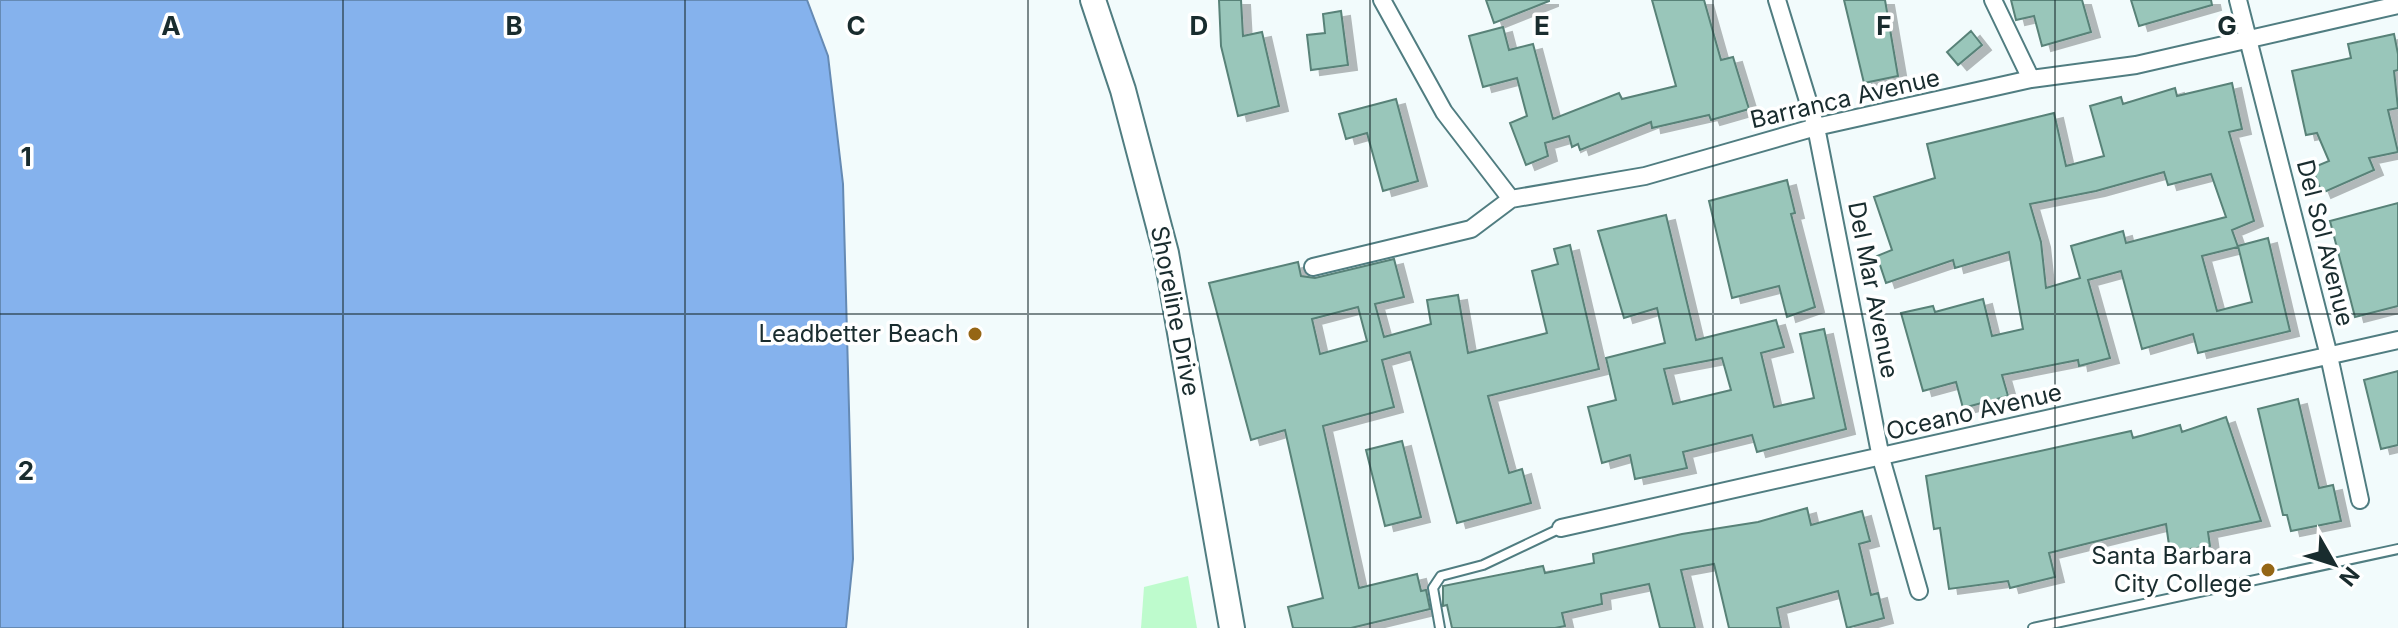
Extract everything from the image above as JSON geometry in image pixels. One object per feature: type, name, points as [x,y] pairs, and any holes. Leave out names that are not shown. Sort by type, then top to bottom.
[{"type":"main road","name":"Shoreline Drive","points":[[1093,0],[1127,103],[1166,253],[1232,628]]},
{"type":"street","points":[[1382,0],[1444,112],[1511,199]]},
{"type":"street","name":"Del Mar Avenue","points":[[1777,0],[1816,127],[1881,458],[1919,591]]},
{"type":"street","points":[[1993,0],[2031,79]]},
{"type":"street","name":"Del Sol Avenue","points":[[2238,0],[2329,356],[2360,500]]},
{"type":"street","name":"Barranca Avenue","points":[[1313,267],[1471,229],[1511,199],[1645,176],[1816,127],[2031,79],[2136,65],[2398,5]]},
{"type":"street","name":"Oceano Avenue","points":[[1561,528],[2398,340]]},
{"type":"lane","points":[[1440,628],[1433,588],[1441,576],[1483,565],[1561,528]]},
{"type":"lane","points":[[2033,628],[2398,549]]},
{"type":"green space","points":[[1188,576],[1197,628],[1141,628],[1144,587]]},
{"type":"water","points":[[0,0],[807,0],[828,56],[843,184],[853,559],[846,628],[0,628]]},
{"type":"building","points":[[1219,0],[1241,0],[1243,36],[1262,32],[1279,106],[1238,116],[1221,46]]},
{"type":"building","points":[[1486,0],[1549,0],[1549,1],[1494,23]]},
{"type":"building","points":[[1652,0],[1704,0],[1721,60],[1733,57],[1749,109],[1711,120],[1709,115],[1652,128],[1651,122],[1580,150],[1578,144],[1572,147],[1569,136],[1545,143],[1548,156],[1526,165],[1510,123],[1527,116],[1517,78],[1483,87],[1469,36],[1503,27],[1509,50],[1533,44],[1553,119],[1619,93],[1622,99],[1676,86]]},
{"type":"building","points":[[1844,0],[1885,0],[1898,76],[1864,83]]},
{"type":"building","points":[[2011,0],[2082,0],[2091,32],[2042,46],[2034,16],[2016,20]]},
{"type":"building","points":[[2131,0],[2211,0],[2212,5],[2139,26]]},
{"type":"building","points":[[1341,11],[1348,65],[1311,70],[1307,35],[1325,33],[1323,14]]},
{"type":"building","points":[[1971,31],[1982,45],[1958,65],[1947,52]]},
{"type":"building","points":[[2394,34],[2398,54],[2398,70],[2394,71],[2398,108],[2388,110],[2398,152],[2369,158],[2374,170],[2322,193],[2312,168],[2329,161],[2317,133],[2306,135],[2292,71],[2351,58],[2348,44]]},
{"type":"building","points":[[2232,83],[2242,129],[2229,132],[2254,221],[2232,230],[2238,247],[2202,256],[2217,311],[2252,302],[2238,246],[2268,238],[2290,331],[2198,353],[2193,334],[2142,349],[2121,271],[2088,280],[2110,358],[2079,366],[2078,360],[2002,375],[2008,396],[1963,408],[1956,382],[1923,391],[1901,313],[1933,306],[1935,312],[1983,299],[1992,336],[2023,329],[2009,252],[1955,268],[1953,260],[1886,283],[1877,256],[1892,250],[1874,197],[1935,178],[1927,144],[2054,113],[2066,166],[2104,156],[2090,106],[2121,97],[2123,104],[2175,88],[2177,96]],"holes":[[[2164,172],[2168,185],[2211,174],[2226,217],[2126,243],[2123,231],[2071,246],[2080,278],[2046,288],[2041,242],[2030,204],[2096,191]]]},
{"type":"building","points":[[1396,99],[1418,181],[1383,191],[1367,133],[1346,139],[1339,114]]},
{"type":"building","points":[[1787,180],[1795,213],[1791,214],[1815,307],[1787,317],[1779,286],[1732,298],[1709,201]]},
{"type":"building","points":[[2398,203],[2398,306],[2355,317],[2330,221]]},
{"type":"building","points":[[1666,215],[1696,340],[1776,320],[1784,347],[1761,353],[1774,407],[1814,398],[1800,334],[1824,329],[1846,429],[1757,452],[1752,435],[1683,452],[1687,468],[1635,479],[1630,455],[1602,463],[1588,407],[1616,400],[1606,358],[1665,343],[1657,308],[1624,318],[1598,231]],"holes":[[[1722,358],[1731,390],[1673,404],[1664,369]]]},
{"type":"building","points":[[1570,245],[1599,369],[1488,396],[1509,473],[1522,469],[1531,503],[1457,523],[1410,352],[1382,360],[1394,407],[1323,426],[1359,588],[1417,574],[1421,591],[1426,590],[1430,609],[1351,628],[1293,628],[1288,607],[1323,598],[1285,430],[1251,440],[1209,283],[1298,262],[1301,276],[1315,278],[1394,259],[1404,297],[1375,304],[1384,337],[1431,324],[1427,300],[1458,295],[1468,353],[1547,333],[1532,271],[1558,264],[1554,249]],"holes":[[[1358,307],[1367,341],[1320,354],[1312,319]]]},
{"type":"building","points":[[2398,371],[2398,445],[2381,449],[2364,380]]},
{"type":"building","points":[[2298,399],[2319,488],[2333,485],[2341,521],[2291,531],[2287,515],[2283,515],[2258,409]]},
{"type":"building","points":[[2226,417],[2261,521],[2208,532],[2210,546],[2170,552],[2166,524],[2049,553],[2055,577],[2010,588],[2008,581],[1949,589],[1940,528],[1934,529],[1926,476],[2131,431],[2133,438],[2180,425],[2182,432]]},
{"type":"building","points":[[1402,441],[1421,517],[1385,526],[1366,450]]},
{"type":"building","points":[[1807,508],[1811,525],[1862,511],[1870,541],[1859,544],[1871,595],[1878,593],[1884,618],[1847,628],[1838,591],[1777,608],[1781,628],[1729,628],[1714,564],[1681,570],[1695,628],[1660,628],[1649,584],[1601,594],[1602,604],[1562,613],[1565,626],[1555,628],[1452,628],[1447,605],[1443,606],[1443,586],[1543,566],[1545,573],[1594,563],[1593,554],[1682,534],[1758,522]]},
{"type":"place","name":"Leadbetter Beach","points":[[975,334]]},
{"type":"place","name":"Santa Barbara City College","points":[[2268,570]]}]
